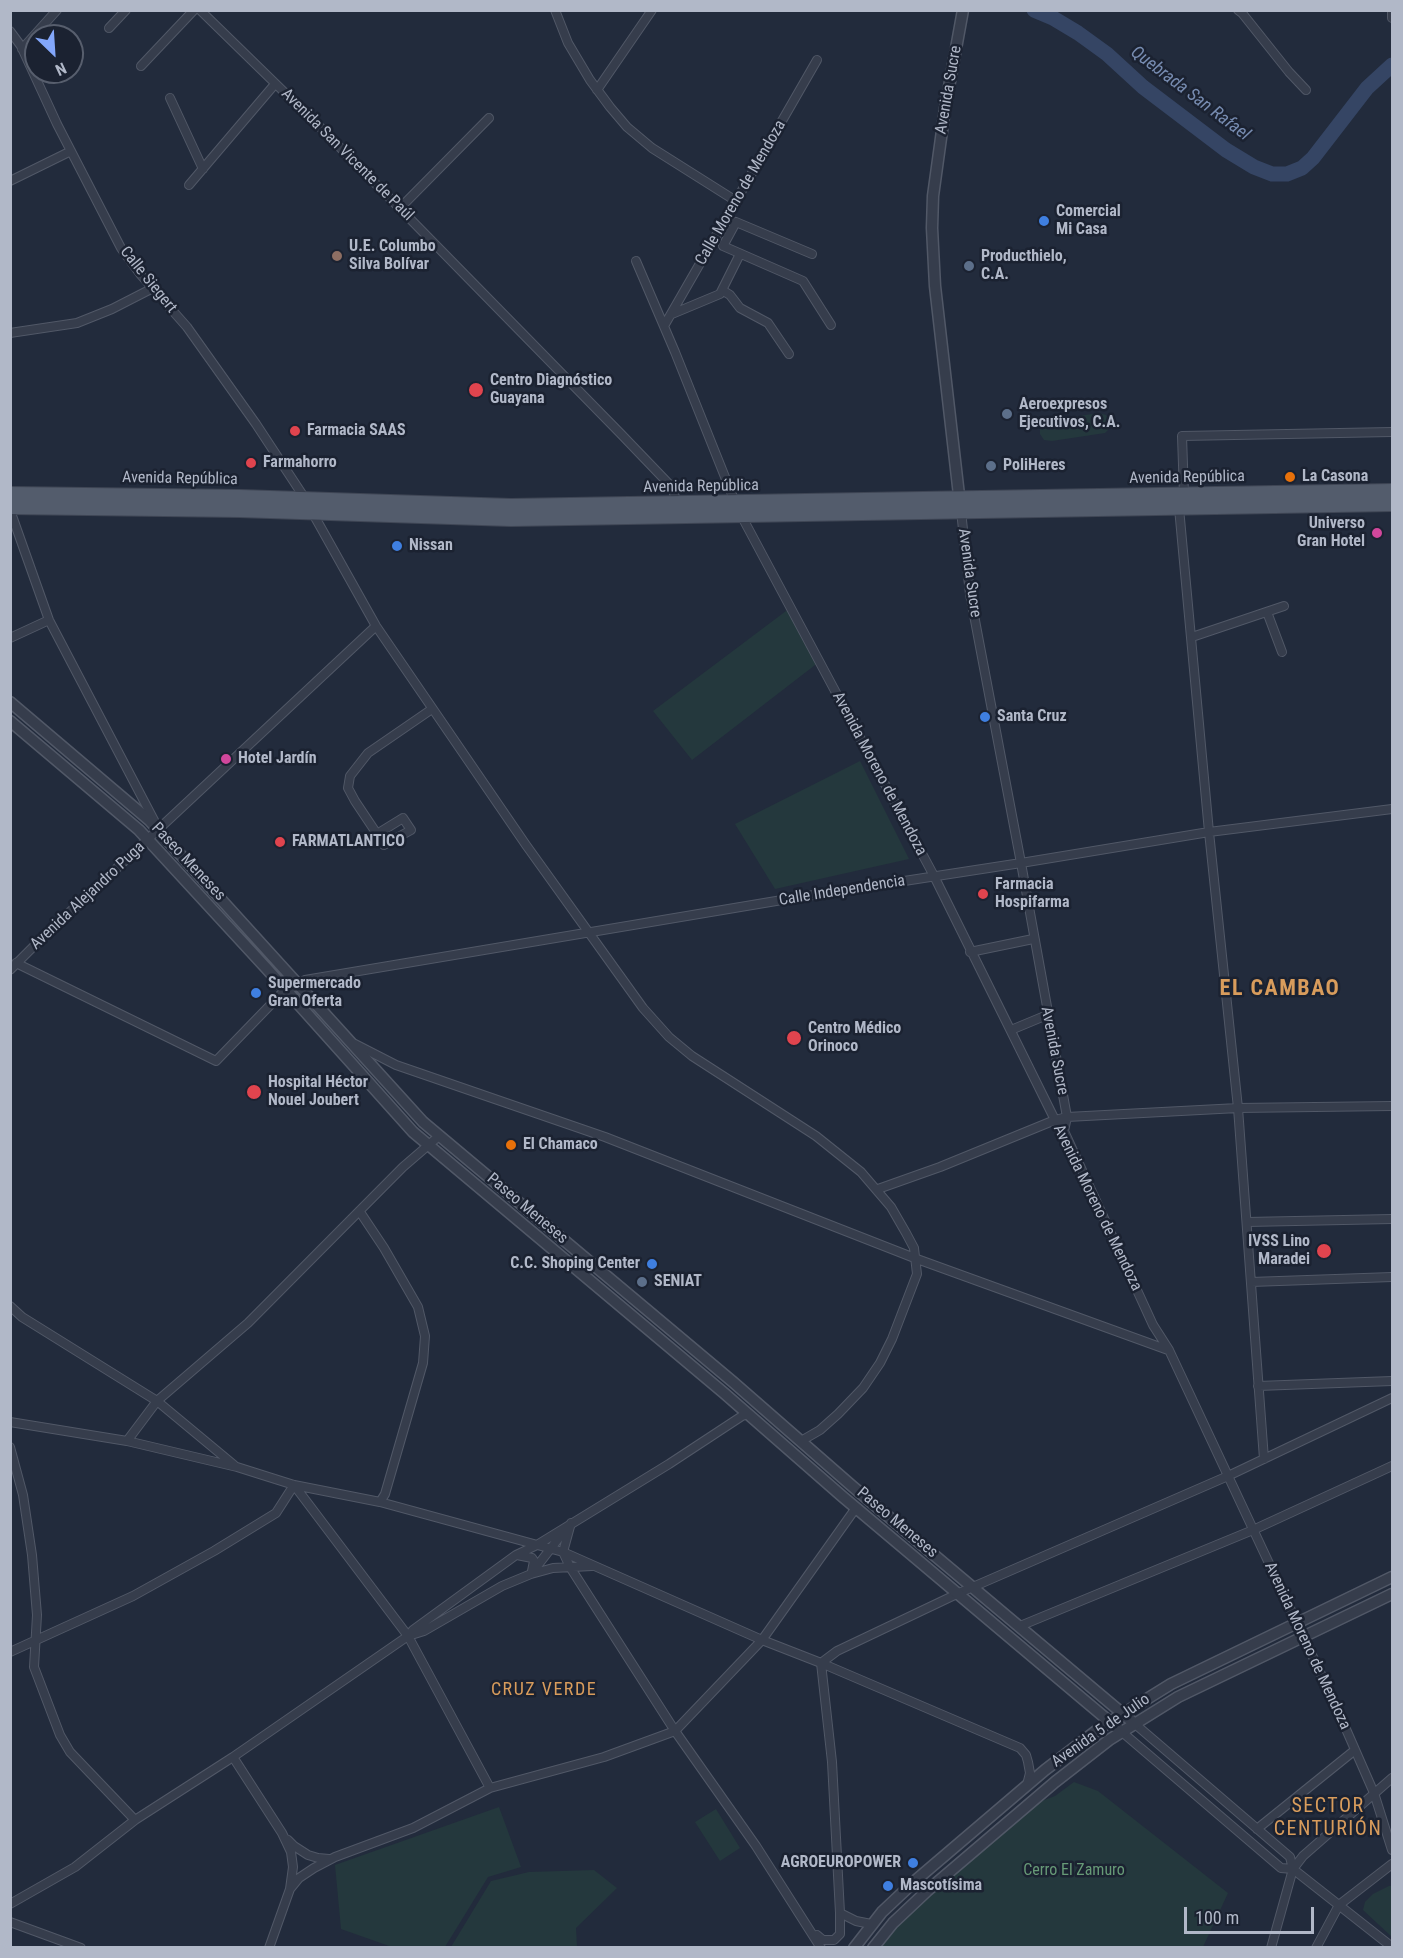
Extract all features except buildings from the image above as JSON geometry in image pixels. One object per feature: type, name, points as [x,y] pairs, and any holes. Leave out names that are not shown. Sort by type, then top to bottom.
[{"type":"main road","name":"Avenida República","points":[[10,509],[239,510],[511,519],[677,510],[1182,501],[1392,491]]},
{"type":"main road","name":"Avenida República","points":[[10,494],[229,496],[677,510]]},
{"type":"main road","name":"Avenida República","points":[[1182,501],[1392,504]]},
{"type":"street","points":[[22,49],[57,10]]},
{"type":"street","points":[[109,28],[126,10]]},
{"type":"street","points":[[141,66],[194,10]]},
{"type":"street","points":[[555,10],[568,43],[597,90],[627,127],[652,148],[736,201]]},
{"type":"street","points":[[597,90],[652,10]]},
{"type":"street","name":"Avenida Sucre","points":[[963,10],[945,109],[933,196],[935,286],[970,594],[1066,1117],[1064,1131]]},
{"type":"street","points":[[1392,10],[1392,18]]},
{"type":"street","points":[[1243,11],[1289,72],[1306,90]]},
{"type":"street","name":"Avenida San Vicente de Paúl","points":[[206,12],[664,479],[673,491],[677,510]]},
{"type":"street","name":"Calle Siegert","points":[[10,31],[22,49],[71,151],[122,248],[191,332],[256,424],[305,499],[376,626],[643,1008],[669,1036],[692,1056],[838,1152],[861,1172],[878,1189],[891,1207],[915,1248],[917,1259]]},
{"type":"street","name":"Calle Moreno de Mendoza","points":[[664,326],[817,60]]},
{"type":"street","points":[[189,185],[275,84]]},
{"type":"street","points":[[170,98],[203,169]]},
{"type":"street","points":[[400,208],[489,118]]},
{"type":"street","points":[[10,181],[71,151]]},
{"type":"street","points":[[812,254],[736,222],[723,246],[803,281],[831,325]]},
{"type":"street","points":[[672,314],[720,294],[740,254]]},
{"type":"street","points":[[636,261],[738,509]]},
{"type":"street","points":[[10,333],[76,323],[112,309],[153,288]]},
{"type":"street","points":[[722,290],[730,295],[740,308],[768,323],[789,354]]},
{"type":"street","points":[[1264,1459],[1238,1108],[1209,832],[1192,637],[1182,501],[1182,436],[1392,432]]},
{"type":"street","points":[[10,509],[49,620],[159,830]]},
{"type":"street","name":"Avenida Moreno de Mendoza","points":[[738,509],[934,876],[1055,1120],[1064,1131],[1153,1325],[1169,1350],[1355,1750],[1374,1793],[1392,1850]]},
{"type":"street","points":[[1192,637],[1284,606]]},
{"type":"street","points":[[1267,612],[1282,652]]},
{"type":"street","points":[[10,638],[49,620]]},
{"type":"street","name":"Avenida Alejandro Puga","points":[[13,967],[376,626]]},
{"type":"street","name":"Paseo Meneses","points":[[10,702],[135,806],[159,830],[293,986],[396,1114],[428,1145],[1122,1732]]},
{"type":"street","points":[[377,834],[351,795],[348,788],[350,777],[368,753],[432,709]]},
{"type":"street","name":"Paseo Meneses","points":[[10,721],[125,817],[351,1042],[406,1105],[439,1136],[1134,1724]]},
{"type":"street","name":"Calle Independencia","points":[[293,986],[329,975],[934,876],[1209,832],[1392,809]]},
{"type":"street","points":[[970,952],[1033,939]]},
{"type":"street","points":[[13,967],[216,1061],[293,986]]},
{"type":"street","points":[[1011,1030],[1047,1015]]},
{"type":"street","points":[[351,1042],[396,1065],[605,1137],[917,1259],[1169,1350]]},
{"type":"street","points":[[878,1189],[1066,1117],[1238,1108],[1392,1106]]},
{"type":"street","points":[[127,1441],[157,1401],[248,1323],[439,1136]]},
{"type":"street","points":[[360,1212],[418,1306],[425,1336],[423,1363],[385,1494],[380,1503]]},
{"type":"street","points":[[1247,1222],[1392,1219]]},
{"type":"street","points":[[801,1441],[820,1430],[838,1414],[863,1388],[880,1363],[911,1293],[917,1274],[917,1259]]},
{"type":"street","points":[[1251,1282],[1392,1277]]},
{"type":"street","points":[[10,1306],[22,1317],[157,1401],[237,1467]]},
{"type":"street","points":[[1258,1386],[1392,1381]]},
{"type":"street","points":[[820,1663],[837,1651],[959,1593],[1228,1476],[1392,1398]]},
{"type":"street","points":[[10,1904],[75,1867],[135,1820],[408,1636],[413,1630],[516,1555],[537,1545],[748,1414]]},
{"type":"street","points":[[10,1422],[127,1441],[237,1467],[294,1485],[380,1503],[563,1552],[762,1640],[1020,1748],[1026,1755],[1030,1773],[1026,1786]]},
{"type":"street","points":[[10,1447],[23,1495],[28,1525],[37,1615],[34,1667],[60,1735],[70,1752],[135,1820]]},
{"type":"street","points":[[1020,1626],[1253,1530],[1392,1466]]},
{"type":"street","points":[[10,1652],[133,1596],[214,1551],[276,1513],[294,1485]]},
{"type":"street","points":[[294,1485],[408,1636],[490,1788]]},
{"type":"street","points":[[290,1889],[299,1878],[333,1859],[413,1828],[490,1788],[604,1757],[675,1731],[762,1640],[853,1512],[858,1509]]},
{"type":"street","points":[[531,1575],[549,1548],[571,1522]]},
{"type":"street","points":[[571,1522],[563,1552],[570,1567],[675,1731],[756,1846],[821,1947]]},
{"type":"street","points":[[516,1555],[532,1558],[534,1561],[531,1575]]},
{"type":"street","points":[[408,1636],[424,1631],[502,1586],[531,1575],[553,1568],[595,1566]]},
{"type":"street","points":[[584,1589],[584,1572],[595,1566]]},
{"type":"street","name":"Avenida 5 de Julio","points":[[854,1947],[871,1924],[916,1880],[1026,1786],[1110,1721],[1171,1684],[1392,1577]]},
{"type":"street","name":"Avenida 5 de Julio","points":[[873,1947],[893,1923],[927,1892],[1055,1782],[1122,1732],[1178,1697],[1392,1594]]},
{"type":"street","points":[[807,1924],[823,1940],[834,1940],[840,1934],[832,1762],[820,1663]]},
{"type":"street","points":[[1134,1724],[1290,1857],[1293,1869]]},
{"type":"street","points":[[1122,1732],[1281,1868],[1293,1869],[1391,1947]]},
{"type":"street","points":[[1257,1829],[1355,1750]]},
{"type":"street","points":[[233,1756],[282,1833],[291,1852],[293,1867],[290,1889],[269,1947]]},
{"type":"street","points":[[1271,1947],[1293,1869],[1303,1856],[1392,1778]]},
{"type":"street","points":[[282,1833],[294,1846],[308,1855],[333,1859]]},
{"type":"street","points":[[1316,1947],[1339,1905],[1392,1864]]},
{"type":"street","points":[[840,1913],[856,1921],[871,1924]]},
{"type":"street","points":[[10,1922],[81,1947]]},
{"type":"green space","points":[[1099,413],[1106,415],[1110,421],[1110,428],[1105,433],[1052,441],[1044,440],[1040,434],[1040,426],[1045,421]]},
{"type":"green space","points":[[790,608],[819,662],[692,760],[653,711]]},
{"type":"green space","points":[[860,761],[909,859],[775,889],[735,824]]},
{"type":"green space","name":"Cerro El Zamuro","points":[[1074,1782],[1098,1791],[1228,1893],[1203,1947],[877,1948],[905,1915],[1031,1805],[1055,1796]]},
{"type":"green space","points":[[499,1807],[521,1867],[488,1877],[445,1947],[392,1947],[341,1929],[335,1865]]},
{"type":"green space","points":[[716,1809],[740,1848],[720,1861],[695,1822]]},
{"type":"green space","points":[[594,1870],[617,1888],[576,1928],[577,1947],[451,1947],[491,1881],[529,1872]]},
{"type":"green space","points":[[1392,1886],[1392,1937],[1363,1910],[1365,1902],[1373,1894]]},
{"type":"waterway","name":"Quebrada San Rafael","points":[[1034,10],[1078,33],[1107,54],[1143,87],[1226,150],[1254,167],[1272,174],[1287,174],[1302,168],[1313,158],[1367,88],[1392,65]]},
{"type":"place","name":"Comercial Mi Casa","points":[[1044,221]]},
{"type":"place","name":"U.E. Columbo Silva Bolívar","points":[[337,256]]},
{"type":"place","name":"Producthielo, C.A.","points":[[969,266]]},
{"type":"place","name":"Centro Diagnóstico Guayana","points":[[476,390]]},
{"type":"place","name":"Aeroexpresos Ejecutivos, C.A.","points":[[1007,414]]},
{"type":"place","name":"Farmacia SAAS","points":[[295,431]]},
{"type":"place","name":"Farmahorro","points":[[251,463]]},
{"type":"place","name":"PoliHeres","points":[[991,466]]},
{"type":"place","name":"La Casona","points":[[1290,477]]},
{"type":"place","name":"Universo Gran Hotel","points":[[1377,533]]},
{"type":"place","name":"Nissan","points":[[397,546]]},
{"type":"place","name":"Santa Cruz","points":[[985,717]]},
{"type":"place","name":"Hotel Jardín","points":[[226,759]]},
{"type":"place","name":"FARMATLANTICO","points":[[280,842]]},
{"type":"place","name":"Farmacia Hospifarma","points":[[983,894]]},
{"type":"place","name":"Supermercado Gran Oferta","points":[[256,993]]},
{"type":"place","name":"Centro Médico Orinoco","points":[[794,1038]]},
{"type":"place","name":"Hospital Héctor Nouel Joubert","points":[[254,1092]]},
{"type":"place","name":"El Chamaco","points":[[511,1145]]},
{"type":"place","name":"IVSS Lino Maradei","points":[[1324,1251]]},
{"type":"place","name":"C.C. Shoping Center","points":[[652,1264]]},
{"type":"place","name":"SENIAT","points":[[642,1282]]},
{"type":"place","name":"AGROEUROPOWER","points":[[913,1863]]},
{"type":"place","name":"Mascotísima","points":[[888,1886]]},
{"type":"district","name":"EL CAMBAO","points":[[1280,989]]},
{"type":"district","name":"CRUZ VERDE","points":[[544,1690]]},
{"type":"district","name":"SECTOR CENTURIÓN","points":[[1328,1818]]}]
